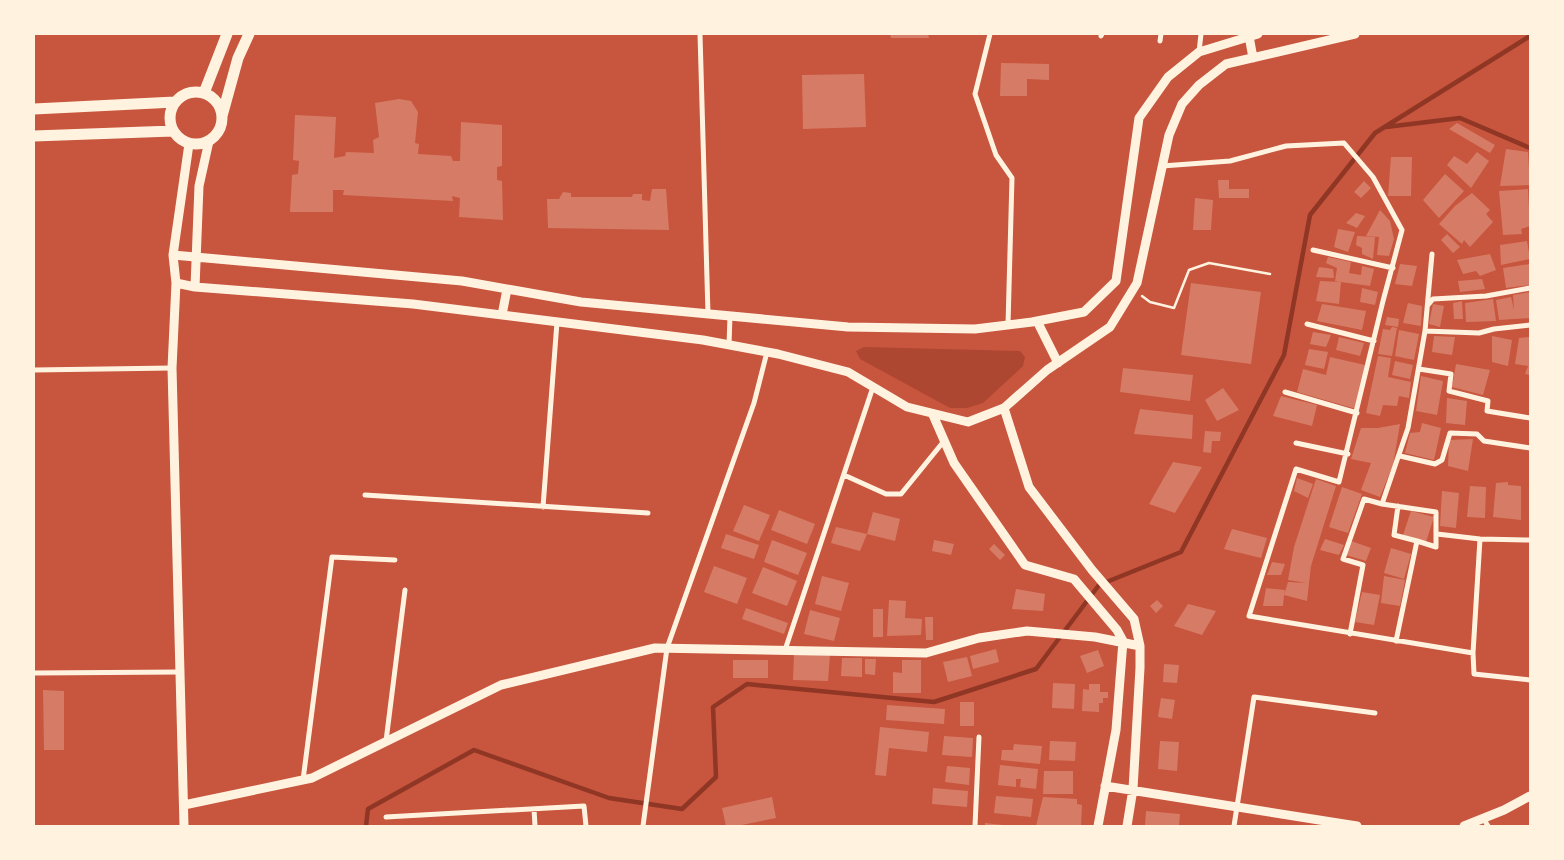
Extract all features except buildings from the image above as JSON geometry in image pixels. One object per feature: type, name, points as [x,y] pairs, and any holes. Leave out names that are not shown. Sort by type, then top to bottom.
[{"type":"main road","points":[[204,93],[227,34]]},
{"type":"main road","points":[[175,102],[169,116],[172,131],[177,137],[188,144],[196,145],[209,142],[220,131],[222,116],[238,58],[249,34]]},
{"type":"main road","points":[[34,109],[175,102],[188,93],[204,93],[216,102],[222,116]]},
{"type":"main road","points":[[34,136],[172,131]]},
{"type":"street","points":[[700,34],[708,314]]},
{"type":"street","points":[[990,34],[975,94],[996,155],[1012,178],[1008,325]]},
{"type":"street","points":[[1160,40],[1161,34]]},
{"type":"street","points":[[1199,52],[1202,34]]},
{"type":"street","points":[[173,255],[462,281],[581,302],[848,327],[975,329],[1037,321],[1084,312],[1116,281],[1139,118],[1168,76],[1199,52],[1235,37],[1258,34]]},
{"type":"street","points":[[176,283],[196,287],[413,304],[728,345],[767,352],[848,372],[907,407],[933,415],[968,422],[1004,408],[1058,363],[1110,327],[1137,283],[1169,135],[1182,104],[1199,85],[1226,64],[1356,34]]},
{"type":"street","points":[[1248,36],[1253,58]]},
{"type":"street","points":[[196,287],[200,186],[209,142]]},
{"type":"street","points":[[1162,166],[1230,162],[1286,146],[1344,143],[1373,178],[1402,230],[1348,454],[1339,482],[1296,469],[1249,616],[1473,653]]},
{"type":"street","points":[[184,826],[172,368],[176,283],[173,255],[188,144]]},
{"type":"street","points":[[1313,250],[1393,268]]},
{"type":"street","points":[[1382,504],[1408,428],[1425,331],[1432,254]]},
{"type":"street","points":[[1427,306],[1433,299],[1486,296],[1530,288]]},
{"type":"street","points":[[502,315],[507,289]]},
{"type":"street","points":[[728,345],[730,316]]},
{"type":"street","points":[[1037,321],[1058,363]]},
{"type":"street","points":[[542,507],[557,322]]},
{"type":"street","points":[[1307,324],[1374,341]]},
{"type":"street","points":[[1425,331],[1479,333],[1494,329],[1530,325]]},
{"type":"street","points":[[643,826],[667,648],[754,403],[767,352]]},
{"type":"street","points":[[34,370],[172,368]]},
{"type":"street","points":[[1418,369],[1451,374],[1449,390],[1488,401],[1487,411],[1530,418]]},
{"type":"street","points":[[785,650],[873,387]]},
{"type":"street","points":[[1285,392],[1357,413]]},
{"type":"street","points":[[1004,408],[1029,487],[1092,570],[1134,619],[1140,646],[1133,789],[1127,826]]},
{"type":"street","points":[[933,415],[954,463],[1025,565],[1074,579],[1117,630],[1123,641],[1116,730],[1098,826]]},
{"type":"street","points":[[1400,456],[1436,464],[1442,460],[1450,433],[1477,434],[1484,441],[1530,448]]},
{"type":"street","points":[[844,474],[886,494],[901,494],[944,441]]},
{"type":"street","points":[[1296,444],[1348,454]]},
{"type":"street","points":[[365,496],[648,513]]},
{"type":"street","points":[[1350,634],[1363,565],[1343,558],[1364,499],[1382,504],[1398,506],[1436,512],[1436,547],[1394,535],[1398,506]]},
{"type":"street","points":[[1437,534],[1480,539],[1530,540]]},
{"type":"street","points":[[1480,539],[1473,653],[1474,674],[1530,680]]},
{"type":"street","points":[[1396,641],[1417,541]]},
{"type":"street","points":[[303,780],[332,557],[396,560]]},
{"type":"street","points":[[386,742],[405,590]]},
{"type":"street","points":[[184,805],[312,778],[501,685],[655,648],[926,653],[979,638],[1040,631],[1123,641],[1140,646]]},
{"type":"street","points":[[34,673],[180,672]]},
{"type":"street","points":[[1234,826],[1254,697],[1375,713]]},
{"type":"street","points":[[975,826],[979,737]]},
{"type":"street","points":[[1105,786],[1357,826]]},
{"type":"street","points":[[1464,826],[1486,822],[1530,796]]},
{"type":"street","points":[[386,816],[584,806],[586,826]]},
{"type":"street","points":[[534,808],[535,826]]},
{"type":"path","points":[[1133,288],[1150,302],[1174,308],[1189,270],[1209,263],[1270,274]]},
{"type":"shaded area","points":[[864,347],[1020,351],[1025,357],[1023,366],[983,403],[967,408],[950,408],[860,359],[856,351]]},
{"type":"waterway","points":[[366,826],[368,809],[474,750],[609,798],[682,809],[716,777],[713,707],[747,684],[934,702],[1036,669],[1099,585],[1181,552],[1284,355],[1310,215],[1375,133],[1530,36]]},
{"type":"waterway","points":[[1386,127],[1460,118],[1530,148]]}]
